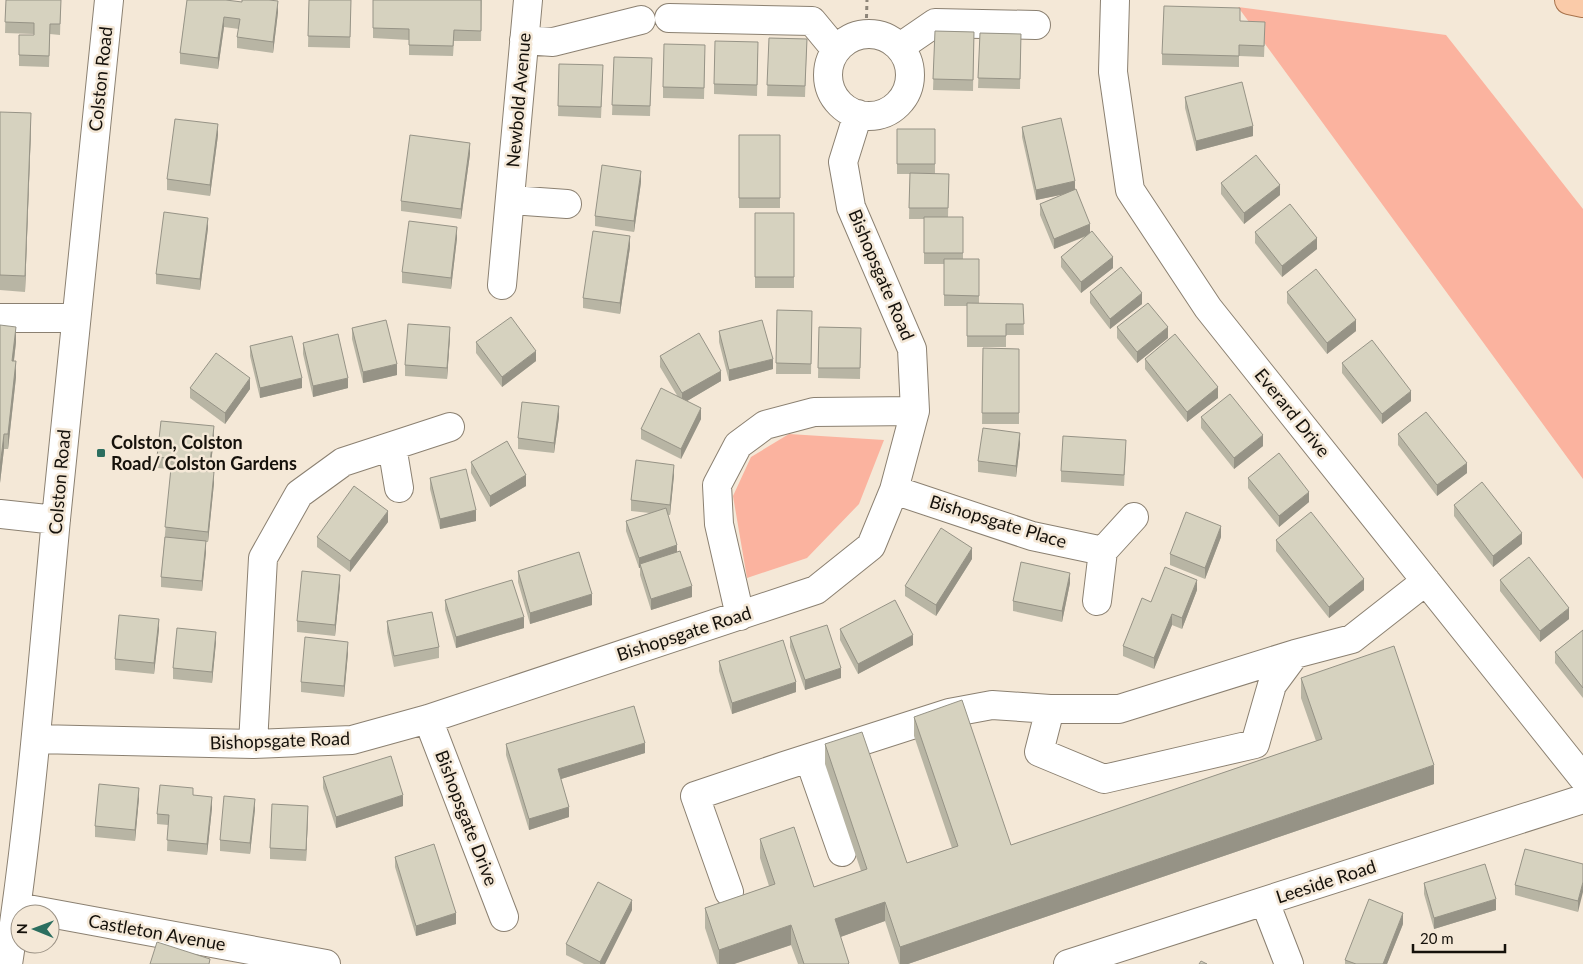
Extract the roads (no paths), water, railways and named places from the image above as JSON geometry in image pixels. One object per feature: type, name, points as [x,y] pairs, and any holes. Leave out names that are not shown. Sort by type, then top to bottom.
[{"type":"main road","points":[[1569,0],[1583,3]]},
{"type":"street","name":"Colston Road","points":[[17,904],[36,739],[76,318],[110,0]]},
{"type":"street","name":"Newbold Avenue","points":[[502,285],[528,0]]},
{"type":"street","name":"Everard Drive","points":[[1115,0],[1113,72],[1130,190],[1208,308],[1583,778]]},
{"type":"street","points":[[669,18],[812,21],[836,50]]},
{"type":"street","points":[[524,40],[553,42],[641,20]]},
{"type":"street","points":[[900,47],[936,23],[1036,25]]},
{"type":"street","points":[[866,34],[880,35],[888,38],[900,47],[909,60],[908,89],[900,101],[890,110],[876,115],[858,114],[845,108],[835,98],[828,77],[830,63],[836,50],[852,37],[866,34]]},
{"type":"street","name":"Bishopsgate Road","points":[[36,739],[253,744],[352,740],[428,719],[816,590],[871,546],[894,490],[915,411],[912,349],[850,207],[843,162],[858,114]]},
{"type":"street","points":[[511,200],[567,204]]},
{"type":"street","points":[[0,318],[76,318]]},
{"type":"street","points":[[740,616],[719,524],[717,485],[738,445],[764,424],[814,412],[915,411]]},
{"type":"street","points":[[253,744],[263,558],[299,494],[342,462],[450,426]]},
{"type":"street","points":[[392,446],[399,488]]},
{"type":"street","name":"Bishopsgate Place","points":[[894,490],[1032,536],[1104,551]]},
{"type":"street","points":[[0,514],[56,520]]},
{"type":"street","points":[[1097,601],[1104,551],[1134,517]]},
{"type":"street","points":[[729,892],[695,796],[949,713],[992,705],[1050,709],[1119,709],[1295,654],[1352,640],[1426,581]]},
{"type":"street","points":[[1050,709],[1039,752],[1104,779],[1255,744],[1272,685],[1295,654]]},
{"type":"street","name":"Bishopsgate Drive","points":[[428,719],[504,917]]},
{"type":"street","points":[[809,758],[842,852]]},
{"type":"street","name":"Leeside Road","points":[[1068,964],[1583,799]]},
{"type":"street","points":[[1265,902],[1289,964]]},
{"type":"street","name":"Castleton Avenue","points":[[60,916],[326,964]]},
{"type":"street","name":"Colston Road","points":[[8,964],[10,952]]},
{"type":"place","name":"Colston, Colston Road/ Colston Gardens","points":[[101,453]]}]
